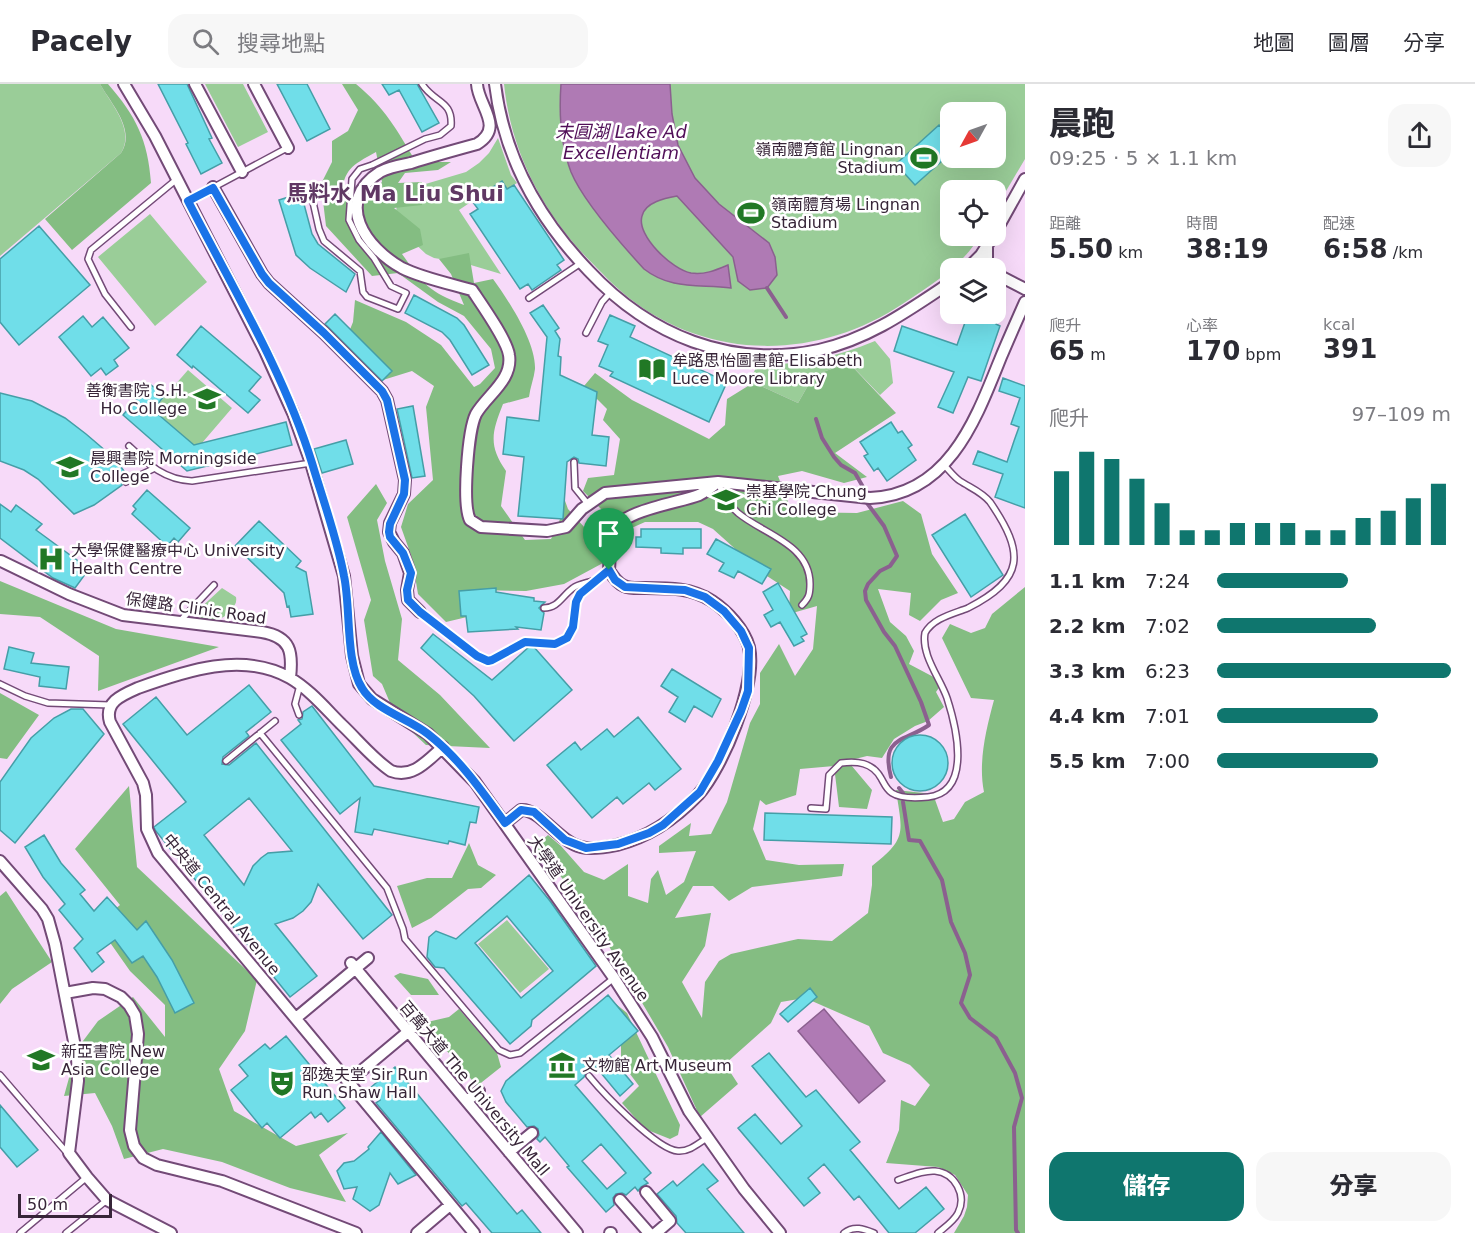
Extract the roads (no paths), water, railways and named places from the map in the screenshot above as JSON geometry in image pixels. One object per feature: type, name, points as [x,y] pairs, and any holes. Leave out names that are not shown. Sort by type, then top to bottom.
[{"type":"street","name":"大學道 University Avenue","points":[[124,84],[177,179],[270,362],[293,413],[311,463],[344,576],[352,656],[360,684],[372,699],[422,730],[443,747],[472,777],[614,978],[652,1037],[689,1111],[707,1138],[780,1233]]},
{"type":"street","points":[[195,84],[242,172]]},
{"type":"street","points":[[254,84],[288,148]]},
{"type":"street","points":[[477,84],[480,99],[489,114],[490,121],[489,132],[482,141],[385,170],[354,196],[357,219],[366,237],[377,249],[404,269],[472,290],[507,348],[509,361],[505,376],[477,412],[471,429],[466,501],[470,520],[481,527],[547,531],[566,527],[588,505],[605,493],[718,482],[857,497],[883,497],[901,493],[919,485],[944,465],[965,436],[979,410],[1025,302]]},
{"type":"street","points":[[495,84],[505,136],[518,171],[548,224],[580,263],[610,293],[645,319],[691,341],[716,349],[766,355],[817,350],[866,335],[889,324],[940,289]]},
{"type":"street","points":[[1006,213],[1025,179]]},
{"type":"street","points":[[213,188],[269,283],[324,333],[382,391],[387,400],[405,480],[404,494],[390,524],[389,532],[390,537],[403,553],[411,573],[407,590],[408,600],[420,612]]},
{"type":"street","points":[[977,258],[987,246]]},
{"type":"street","points":[[987,246],[987,258]]},
{"type":"street","points":[[1006,279],[1025,289]]},
{"type":"street","points":[[505,823],[524,809],[534,812],[559,835],[579,847],[601,847],[635,839],[663,825],[700,792],[731,734],[748,691],[749,648],[737,625],[718,606],[698,593],[670,588],[629,588],[618,583],[609,570],[612,533],[617,526],[639,512],[698,495],[718,482]]},
{"type":"street","name":"保健路 Clinic Road","points":[[0,550],[1,562],[109,611],[129,616],[279,636],[290,648],[290,678]]},
{"type":"street","points":[[111,705],[122,696],[177,675],[221,666],[246,664],[278,672],[301,685],[391,771],[401,774],[414,771],[443,747]]},
{"type":"street","name":"中央道 Central Avenue","points":[[111,705],[107,713],[110,722],[143,783],[146,795],[147,829],[158,853],[474,1233]]},
{"type":"street","points":[[0,861],[48,919],[77,1057],[78,1081],[69,1153],[107,1200],[171,1233]]},
{"type":"street","points":[[296,1018],[354,965],[368,958]]},
{"type":"street","name":"百萬大道 The University Mall","points":[[354,965],[577,1233]]},
{"type":"street","points":[[65,993],[93,988],[105,989],[121,997],[135,1015],[138,1034],[130,1130],[134,1146],[143,1158],[157,1165],[222,1180],[356,1233]]},
{"type":"street","points":[[348,1082],[420,1021]]},
{"type":"street","points":[[467,1101],[479,1091]]},
{"type":"street","points":[[509,1152],[532,1133]]},
{"type":"street","points":[[646,1192],[670,1221],[656,1233]]},
{"type":"street","points":[[620,1200],[649,1233]]},
{"type":"street","points":[[417,1233],[450,1205]]},
{"type":"lane","points":[[313,202],[322,238],[329,247],[360,271],[363,294],[398,309],[406,293],[391,286],[374,258],[358,240],[349,220],[354,196],[352,178],[360,169],[440,135],[451,126],[452,115],[445,104],[429,95],[422,84]]},
{"type":"lane","points":[[188,201],[288,148]]},
{"type":"lane","points":[[131,327],[105,294],[88,259],[91,250],[177,179]]},
{"type":"lane","points":[[529,298],[580,263]]},
{"type":"lane","points":[[586,333],[602,302],[610,293]]},
{"type":"lane","points":[[129,446],[153,469],[169,477],[192,481],[311,463]]},
{"type":"lane","points":[[574,462],[575,488],[588,505]]},
{"type":"lane","points":[[944,465],[960,481],[990,501],[1020,545]]},
{"type":"lane","points":[[126,482],[153,469]]},
{"type":"lane","points":[[718,482],[727,501],[735,511],[801,556],[807,568],[810,586],[809,597],[802,605]]},
{"type":"lane","points":[[811,808],[826,809],[829,775],[841,764],[864,763],[878,773],[889,791],[901,797],[935,796],[951,784],[958,766],[953,724],[946,697],[925,648],[925,633],[937,621],[981,601],[1004,587],[1017,573],[1022,559]]},
{"type":"lane","points":[[420,612],[477,656],[488,661],[525,642],[555,644],[567,638],[573,627],[578,597],[609,570]]},
{"type":"lane","points":[[544,608],[551,608],[558,604],[575,586],[597,580]]},
{"type":"lane","points":[[179,621],[214,585]]},
{"type":"lane","points":[[0,684],[25,696],[48,703],[111,705]]},
{"type":"lane","points":[[299,715],[295,704],[301,685]]},
{"type":"lane","points":[[226,761],[275,721]]},
{"type":"lane","points":[[260,733],[387,888],[405,939],[499,1050],[510,1055],[520,1053],[614,978]]},
{"type":"lane","points":[[878,773],[884,767]]},
{"type":"lane","points":[[0,1075],[75,1162]]},
{"type":"lane","points":[[589,1076],[606,1096],[665,1148],[679,1152],[688,1150],[707,1138]]},
{"type":"lane","points":[[898,1180],[933,1171],[952,1178],[961,1196],[960,1209],[954,1219],[938,1233]]},
{"type":"lane","points":[[23,1232],[87,1177]]},
{"type":"lane","points":[[66,1233],[107,1200]]},
{"type":"lane","points":[[844,1233],[861,1228],[874,1233]]},
{"type":"water","name":"未圓湖 Lake Ad Excellentiam","points":[[561,84],[670,84],[672,114],[678,145],[695,178],[719,204],[769,243],[775,257],[777,275],[767,288],[750,290],[738,281],[733,257],[677,196],[651,204],[644,211],[642,224],[650,242],[666,259],[683,271],[701,273],[728,265],[731,288],[675,283],[654,276],[644,269],[584,196],[571,172],[562,129]]},
{"type":"water","points":[[824,1009],[885,1081],[859,1103],[798,1031]]},
{"type":"waterway","points":[[767,288],[786,317]]},
{"type":"waterway","points":[[816,419],[822,438],[834,457],[841,465],[855,473],[863,487]]},
{"type":"waterway","points":[[867,503],[884,526],[897,556],[890,566],[880,571],[868,584],[865,591],[866,600],[884,632],[895,646],[929,725],[892,747],[888,764],[891,777]]},
{"type":"waterway","points":[[899,788],[903,793]]},
{"type":"waterway","points":[[903,802],[909,840],[920,841],[942,880],[951,922],[965,953],[970,975],[961,1003],[970,1018],[996,1038],[1015,1073],[1022,1098],[1014,1127],[1016,1230],[1018,1233]]},
{"type":"place","name":"嶺南體育館 Lingnan Stadium","points":[[924,158]]},
{"type":"place","name":"嶺南體育場 Lingnan Stadium","points":[[751,213]]},
{"type":"place","name":"牟路思怡圖書館 Elisabeth Luce Moore Library","points":[[652,369]]},
{"type":"place","name":"善衡書院 S.H. Ho College","points":[[207,399]]},
{"type":"place","name":"晨興書院 Morningside College","points":[[70,467]]},
{"type":"place","name":"崇基學院 Chung Chi College","points":[[726,500]]},
{"type":"place","name":"大學保健醫療中心 University Health Centre","points":[[51,559]]},
{"type":"place","name":"新亞書院 New Asia College","points":[[41,1060]]},
{"type":"place","name":"文物館 Art Museum","points":[[562,1065]]},
{"type":"place","name":"邵逸夫堂 Sir Run Run Shaw Hall","points":[[282,1083]]},
{"type":"district","name":"馬料水 Ma Liu Shui","points":[[395,193]]}]
